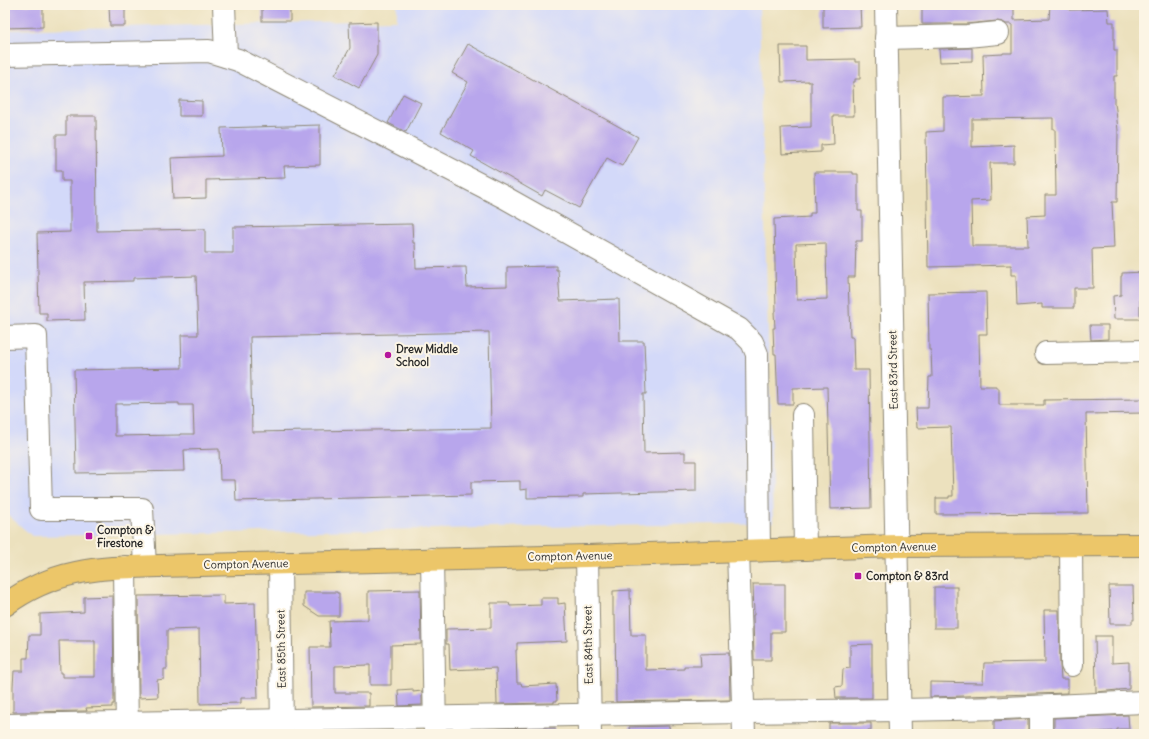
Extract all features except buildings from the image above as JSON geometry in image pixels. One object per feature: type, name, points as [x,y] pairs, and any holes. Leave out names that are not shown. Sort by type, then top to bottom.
[{"type":"main road","name":"Compton Avenue","points":[[5,605],[14,598],[40,584],[60,576],[94,569],[896,546],[1144,544]]},
{"type":"street","points":[[224,5],[226,56]]},
{"type":"street","name":"East 83rd Street","points":[[886,5],[900,734]]},
{"type":"street","points":[[886,38],[968,36],[998,33]]},
{"type":"street","points":[[5,55],[209,51],[238,60],[504,197],[739,329],[752,342],[757,354],[743,712],[744,734]]},
{"type":"street","points":[[5,337],[36,336],[41,509],[142,509],[135,567],[127,728]]},
{"type":"street","points":[[1046,353],[1144,351]]},
{"type":"street","points":[[803,415],[805,549]]},
{"type":"street","points":[[1071,545],[1072,665]]},
{"type":"street","name":"East 84th Street","points":[[587,556],[590,724]]},
{"type":"street","points":[[432,559],[435,725]]},
{"type":"street","name":"East 85th Street","points":[[280,564],[282,727]]},
{"type":"street","points":[[5,725],[127,728],[590,724],[743,712],[1041,707],[1144,702]]},
{"type":"street","points":[[1041,707],[1041,734]]},
{"type":"shaded area","name":"Drew Middle School","points":[[397,5],[759,5],[773,523],[32,536],[8,515],[5,30],[397,20]]},
{"type":"place","name":"Drew Middle School","points":[[388,355]]},
{"type":"place","name":"Compton & Firestone","points":[[89,536]]},
{"type":"place","name":"Compton & 83rd","points":[[858,576]]}]
